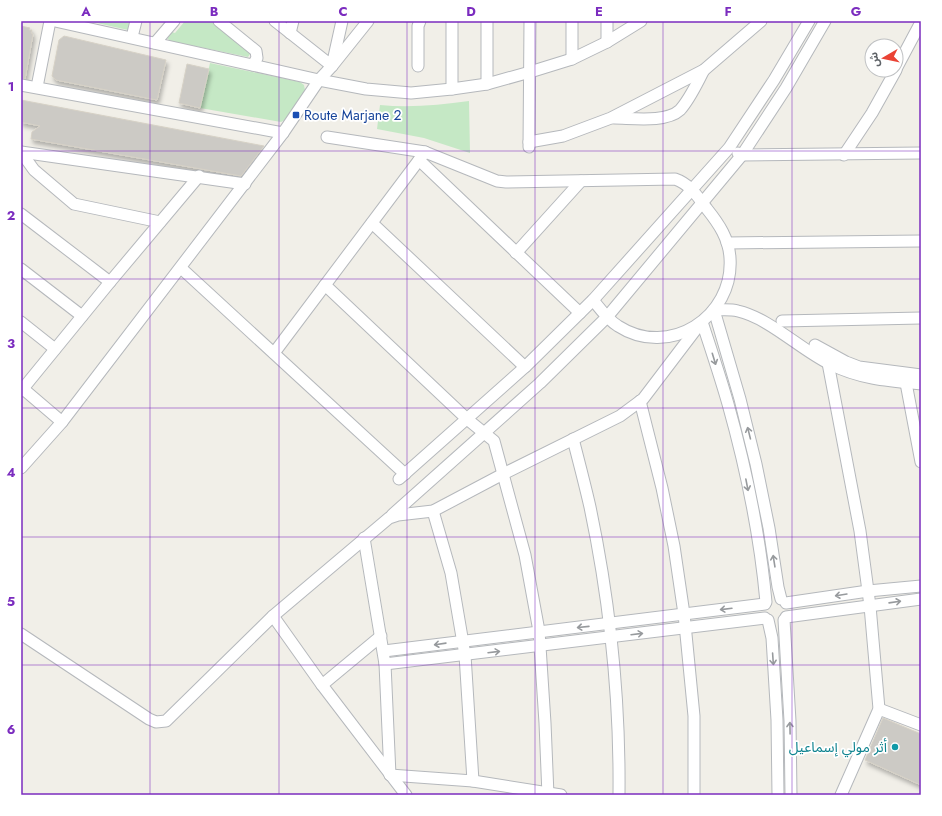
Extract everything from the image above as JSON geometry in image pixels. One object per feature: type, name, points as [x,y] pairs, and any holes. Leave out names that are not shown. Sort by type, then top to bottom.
[{"type":"street","points":[[37,87],[50,21]]},
{"type":"street","points":[[55,21],[155,42],[319,80],[384,91],[410,93],[452,90],[487,84],[572,59],[607,42],[641,21]]},
{"type":"street","points":[[132,37],[136,21]]},
{"type":"street","points":[[155,42],[174,21]]},
{"type":"street","points":[[219,21],[256,51],[257,58],[253,65]]},
{"type":"street","points":[[275,21],[332,66]]},
{"type":"street","points":[[290,33],[293,21]]},
{"type":"street","points":[[332,66],[342,21]]},
{"type":"street","points":[[21,468],[62,422],[245,184],[319,80],[368,21]]},
{"type":"street","points":[[418,66],[418,26],[420,21]]},
{"type":"street","points":[[452,21],[452,90]]},
{"type":"street","points":[[487,21],[487,84]]},
{"type":"street","points":[[530,21],[529,145],[562,136],[610,118],[704,70],[761,21]]},
{"type":"street","points":[[572,21],[572,59]]},
{"type":"street","points":[[607,21],[607,42]]},
{"type":"street","points":[[181,268],[274,354],[402,477],[525,367],[593,300],[729,148],[774,80],[808,21]]},
{"type":"street","points":[[21,634],[149,719],[160,723],[170,718],[273,616],[389,518],[540,383],[607,317],[742,155],[786,88],[825,21]]},
{"type":"street","points":[[904,55],[921,22]]},
{"type":"street","points":[[610,118],[662,118],[673,115],[680,110],[688,99],[704,70]]},
{"type":"street","points":[[844,155],[872,113],[892,78]]},
{"type":"street","points":[[21,85],[283,132]]},
{"type":"street","points":[[327,137],[422,156],[497,181],[675,179],[682,181],[691,189],[718,223],[727,243],[730,258],[730,271],[724,295],[714,310],[701,323],[640,401],[620,416],[433,511],[398,515],[389,518]]},
{"type":"street","points":[[729,148],[742,155],[921,153]]},
{"type":"street","points":[[21,152],[199,176],[245,184]]},
{"type":"street","points":[[21,152],[34,170],[74,204],[160,222]]},
{"type":"street","points":[[274,354],[422,156]]},
{"type":"street","points":[[422,156],[516,252],[580,313]]},
{"type":"street","points":[[62,422],[22,389],[199,176]]},
{"type":"street","points":[[516,252],[581,181]]},
{"type":"street","points":[[21,214],[110,282]]},
{"type":"street","points":[[372,223],[525,367]]},
{"type":"street","points":[[727,243],[921,241]]},
{"type":"street","points":[[21,268],[82,316]]},
{"type":"street","points":[[325,285],[467,419],[494,440],[525,554],[539,631],[548,794]]},
{"type":"street","points":[[593,300],[607,317],[618,327],[629,332],[653,338],[678,335],[701,323]]},
{"type":"street","points":[[714,310],[737,311],[760,319],[828,363],[851,373],[864,377],[921,384]]},
{"type":"street","points":[[714,310],[740,399],[756,464],[784,601],[788,610],[785,618],[790,721],[791,795]]},
{"type":"street","points":[[782,321],[921,318]]},
{"type":"street","points":[[21,322],[55,348]]},
{"type":"street","points":[[701,323],[728,405],[744,468],[755,527],[765,603],[763,611],[767,619],[772,638],[777,713],[778,795]]},
{"type":"street","points":[[815,345],[846,362],[859,367],[921,375]]},
{"type":"street","points":[[828,363],[860,531],[870,606],[879,709],[841,795]]},
{"type":"street","points":[[906,383],[921,462]]},
{"type":"street","points":[[640,401],[662,488],[674,546],[686,628],[694,716],[694,795]]},
{"type":"street","points":[[573,439],[591,513],[612,637],[619,754],[619,795]]},
{"type":"street","points":[[433,511],[451,573],[465,655],[473,781]]},
{"type":"street","points":[[364,538],[384,651],[390,775]]},
{"type":"street","points":[[384,651],[539,631],[610,624],[765,603],[773,598],[784,601],[921,586]]},
{"type":"street","points":[[385,664],[767,619],[774,623],[785,618],[921,599]]},
{"type":"street","points":[[273,616],[322,685],[406,795]]},
{"type":"street","points":[[322,685],[382,636]]},
{"type":"street","points":[[879,709],[921,725]]},
{"type":"street","points":[[390,775],[473,781],[560,795]]},
{"type":"green space","points":[[88,21],[130,21],[128,30]]},
{"type":"green space","points":[[185,21],[215,21],[252,51],[248,57],[170,41],[166,37],[169,31],[175,33]]},
{"type":"green space","points":[[210,63],[300,82],[304,85],[305,90],[287,119],[281,122],[200,108]]},
{"type":"green space","points":[[469,101],[470,153],[424,138],[377,129],[380,105],[424,106]]},
{"type":"building","points":[[21,26],[30,28],[29,30],[32,30],[31,33],[33,34],[25,79],[21,78]]},
{"type":"building","points":[[64,36],[166,60],[157,100],[56,80],[52,76],[59,40]]},
{"type":"building","points":[[187,64],[209,69],[200,108],[179,103]]},
{"type":"building","points":[[21,100],[264,146],[241,176],[31,139],[32,132],[40,126],[21,122]]},
{"type":"building","name":"أثر مولي إسماعيل","points":[[883,718],[921,734],[921,785],[865,760]]},
{"type":"place","name":"Route Marjane 2","points":[[296,115]]},
{"type":"place","name":"أثر مولي إسماعيل","points":[[895,747]]}]
